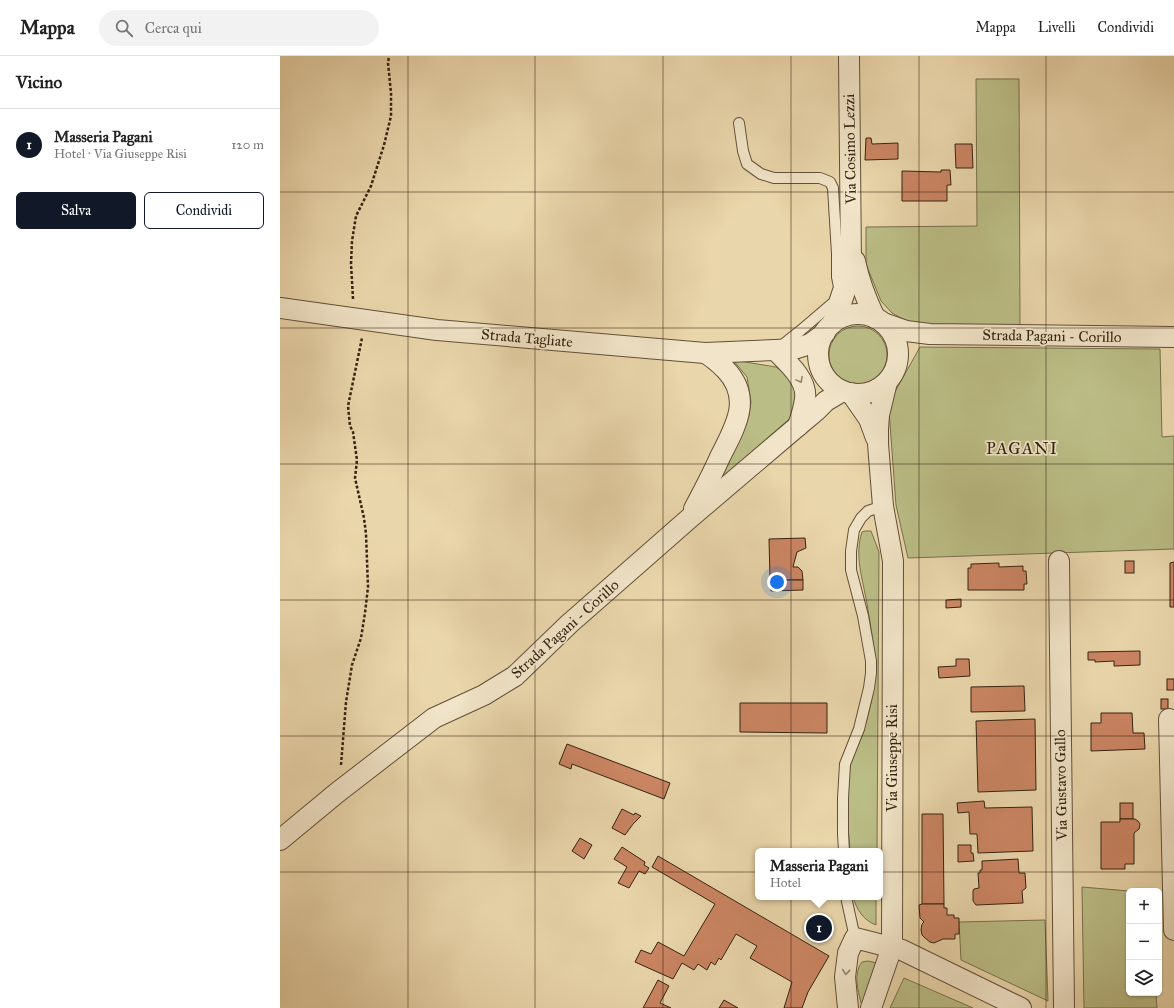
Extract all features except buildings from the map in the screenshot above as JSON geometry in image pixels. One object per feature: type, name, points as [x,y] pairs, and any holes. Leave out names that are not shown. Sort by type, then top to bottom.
[{"type":"street","name":"Via Cosimo Lezzi","points":[[828,328],[840,307],[847,286],[851,265],[849,56]]},
{"type":"street","name":"Via Cosimo Lezzi","points":[[851,243],[857,274],[865,297],[879,320]]},
{"type":"street","name":"Strada Tagliate","points":[[280,308],[437,330],[705,353],[794,349],[810,344],[828,328]]},
{"type":"street","name":"Strada Pagani - Corillo","points":[[798,426],[816,399],[819,383],[820,366],[818,354],[820,343],[828,328],[842,318],[853,315],[864,315],[906,332],[930,334],[1174,337]]},
{"type":"street","points":[[879,320],[891,330],[896,340],[898,350],[894,372],[887,382]]},
{"type":"street","name":"Strada Pagani - Corillo","points":[[898,350],[930,334]]},
{"type":"street","points":[[775,350],[793,368],[803,383],[806,397],[798,426]]},
{"type":"street","points":[[691,516],[736,425],[740,402],[737,386],[730,375],[715,359],[705,353]]},
{"type":"street","points":[[820,366],[833,385],[847,392]]},
{"type":"street","name":"Strada Pagani - Corillo","points":[[280,840],[338,792],[434,718],[484,695],[515,676],[570,624],[691,516],[826,401],[847,392],[864,393],[876,390],[887,382]]},
{"type":"street","name":"Via Giuseppe Risi","points":[[871,1008],[892,947],[893,561],[883,506],[878,444],[880,415],[887,382]]},
{"type":"street","name":"Via Giuseppe Risi","points":[[847,392],[869,418],[878,444]]},
{"type":"street","name":"Via Gustavo Gallo","points":[[1059,561],[1064,1008]]},
{"type":"street","points":[[1169,719],[1174,930]]},
{"type":"street","points":[[848,1008],[845,977],[848,953],[855,938],[906,952],[1021,1008]]},
{"type":"lane","name":"Via Cosimo Lezzi","points":[[739,123],[743,150],[747,164],[761,174],[774,178],[820,178],[830,182],[834,188],[837,277],[839,287],[834,302],[775,350]]},
{"type":"lane","name":"Via Giuseppe Risi","points":[[844,848],[843,798],[845,764],[859,729],[871,673],[871,661],[865,622],[852,570],[852,544],[854,530],[861,518],[868,511],[883,506]]},
{"type":"lane","points":[[847,900],[855,938]]},
{"type":"path","points":[[338,792],[346,702],[352,665],[361,638],[368,588],[366,534],[355,478],[357,460],[353,432],[350,426],[348,406],[362,336],[352,295],[352,241],[356,216],[371,186],[384,145],[391,116],[388,63],[389,56]]},
{"type":"green space","points":[[976,79],[1019,79],[1020,326],[918,327],[892,313],[881,301],[866,264],[866,227],[977,226]]},
{"type":"green space","points":[[852,326],[864,326],[879,334],[887,349],[887,361],[879,376],[864,384],[852,384],[837,376],[829,361],[829,349],[837,334]]},
{"type":"green space","points":[[920,347],[1160,349],[1162,437],[1174,436],[1174,549],[908,558],[896,505],[889,410],[892,397]]},
{"type":"green space","points":[[733,360],[776,367],[787,375],[798,393],[794,415],[719,480],[749,415],[751,402],[747,377]]},
{"type":"green space","points":[[871,531],[879,552],[877,848],[850,848],[847,807],[847,784],[849,774],[852,760],[860,741],[871,703],[874,679],[873,641],[859,559],[862,532]]},
{"type":"green space","points":[[1082,887],[1126,891],[1126,996],[1156,996],[1157,1008],[1084,1008]]},
{"type":"green space","points":[[854,900],[876,900],[876,925],[867,920],[856,906]]},
{"type":"green space","points":[[1045,920],[1048,1001],[961,960],[959,922]]},
{"type":"green space","points":[[868,961],[877,963],[863,1002],[861,1003],[857,977],[859,967],[862,962]]},
{"type":"green space","points":[[904,978],[973,1008],[890,1008]]},
{"type":"place","name":"Masseria Pagani","points":[[819,928]]},
{"type":"district","name":"PAGANI","points":[[1022,448]]}]
